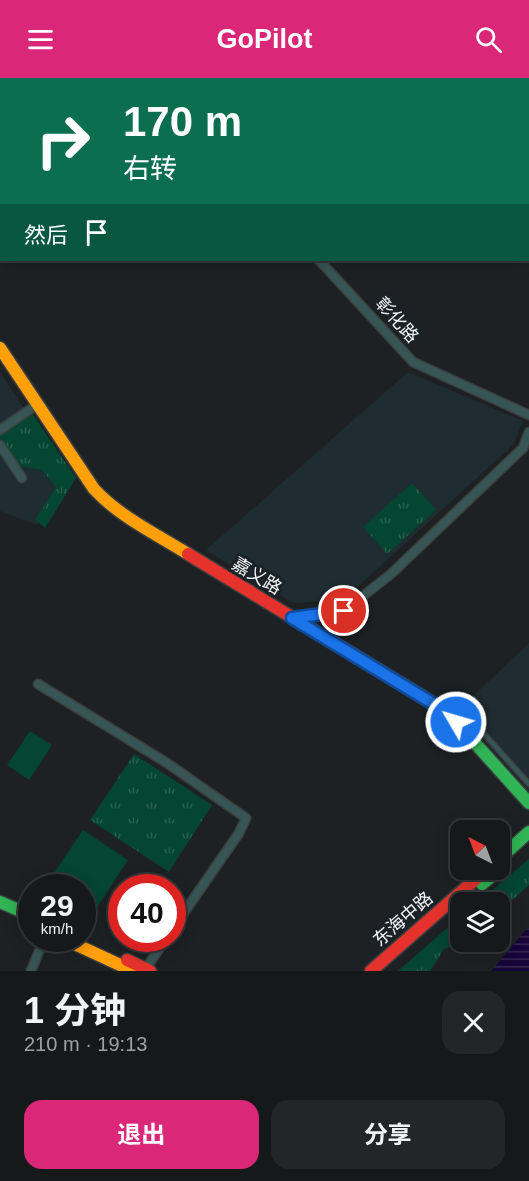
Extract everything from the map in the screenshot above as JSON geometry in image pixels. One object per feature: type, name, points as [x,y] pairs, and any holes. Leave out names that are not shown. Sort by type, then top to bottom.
[{"type":"street","name":"彰化路","points":[[320,261],[413,362],[529,415]]},
{"type":"street","name":"嘉义路","points":[[0,348],[94,489],[109,505],[442,709],[529,803]]},
{"type":"street","points":[[0,430],[38,404]]},
{"type":"street","points":[[292,618],[344,611],[391,574],[524,448],[529,432]]},
{"type":"street","points":[[0,445],[22,478]]},
{"type":"street","points":[[38,684],[166,763],[246,818],[239,833],[186,910]]},
{"type":"street","points":[[510,849],[529,832]]},
{"type":"street","name":"东海中路","points":[[510,860],[529,843]]},
{"type":"street","name":"东海中路","points":[[371,971],[475,880]]},
{"type":"street","name":"东海中路","points":[[474,892],[487,880]]},
{"type":"street","points":[[0,902],[18,910]]},
{"type":"street","points":[[0,911],[18,919]]},
{"type":"street","name":"东海中路","points":[[384,971],[450,913]]},
{"type":"street","points":[[96,946],[143,970]]},
{"type":"street","points":[[31,971],[39,952]]},
{"type":"street","points":[[96,952],[143,970]]},
{"type":"street","points":[[143,970],[156,952]]},
{"type":"lane","points":[[485,735],[529,784]]},
{"type":"shaded area","points":[[0,372],[70,478],[37,525],[0,511]]},
{"type":"shaded area","points":[[408,372],[523,421],[514,444],[343,600],[293,603],[206,550]]},
{"type":"shaded area","points":[[529,643],[529,792],[458,710]]},
{"type":"shaded area","points":[[529,928],[529,971],[491,971],[507,952],[510,952],[510,949]]},
{"type":"green space","points":[[32,413],[76,478],[45,528],[35,520],[56,487],[42,470],[20,466],[0,438],[0,435]]},
{"type":"green space","points":[[412,483],[436,510],[387,554],[363,527]]},
{"type":"green space","points":[[30,731],[52,745],[29,780],[7,765]]},
{"type":"green space","points":[[134,754],[212,805],[169,872],[90,820]]},
{"type":"green space","points":[[83,830],[128,860],[119,874],[108,874],[108,891],[96,909],[96,874],[53,874]]},
{"type":"green space","points":[[529,859],[529,885],[510,902],[510,892],[490,892],[504,880],[510,880],[510,875]]},
{"type":"green space","points":[[450,926],[450,946],[444,949],[430,971],[398,971]]},
{"type":"traffic: fast","points":[[423,697],[442,709],[456,722],[529,803]]},
{"type":"traffic: fast","points":[[510,849],[529,832]]},
{"type":"traffic: fast","points":[[482,884],[487,880]]},
{"type":"traffic: fast","points":[[0,902],[18,910]]},
{"type":"traffic: slow","points":[[0,348],[94,489],[127,517],[188,554]]},
{"type":"traffic: slow","points":[[92,952],[133,971]]},
{"type":"traffic: jam","points":[[188,554],[423,697]]},
{"type":"traffic: jam","points":[[371,971],[475,880]]},
{"type":"traffic: jam","points":[[127,960],[150,971]]},
{"type":"route","points":[[344,611],[292,618],[442,709],[456,722]]}]
